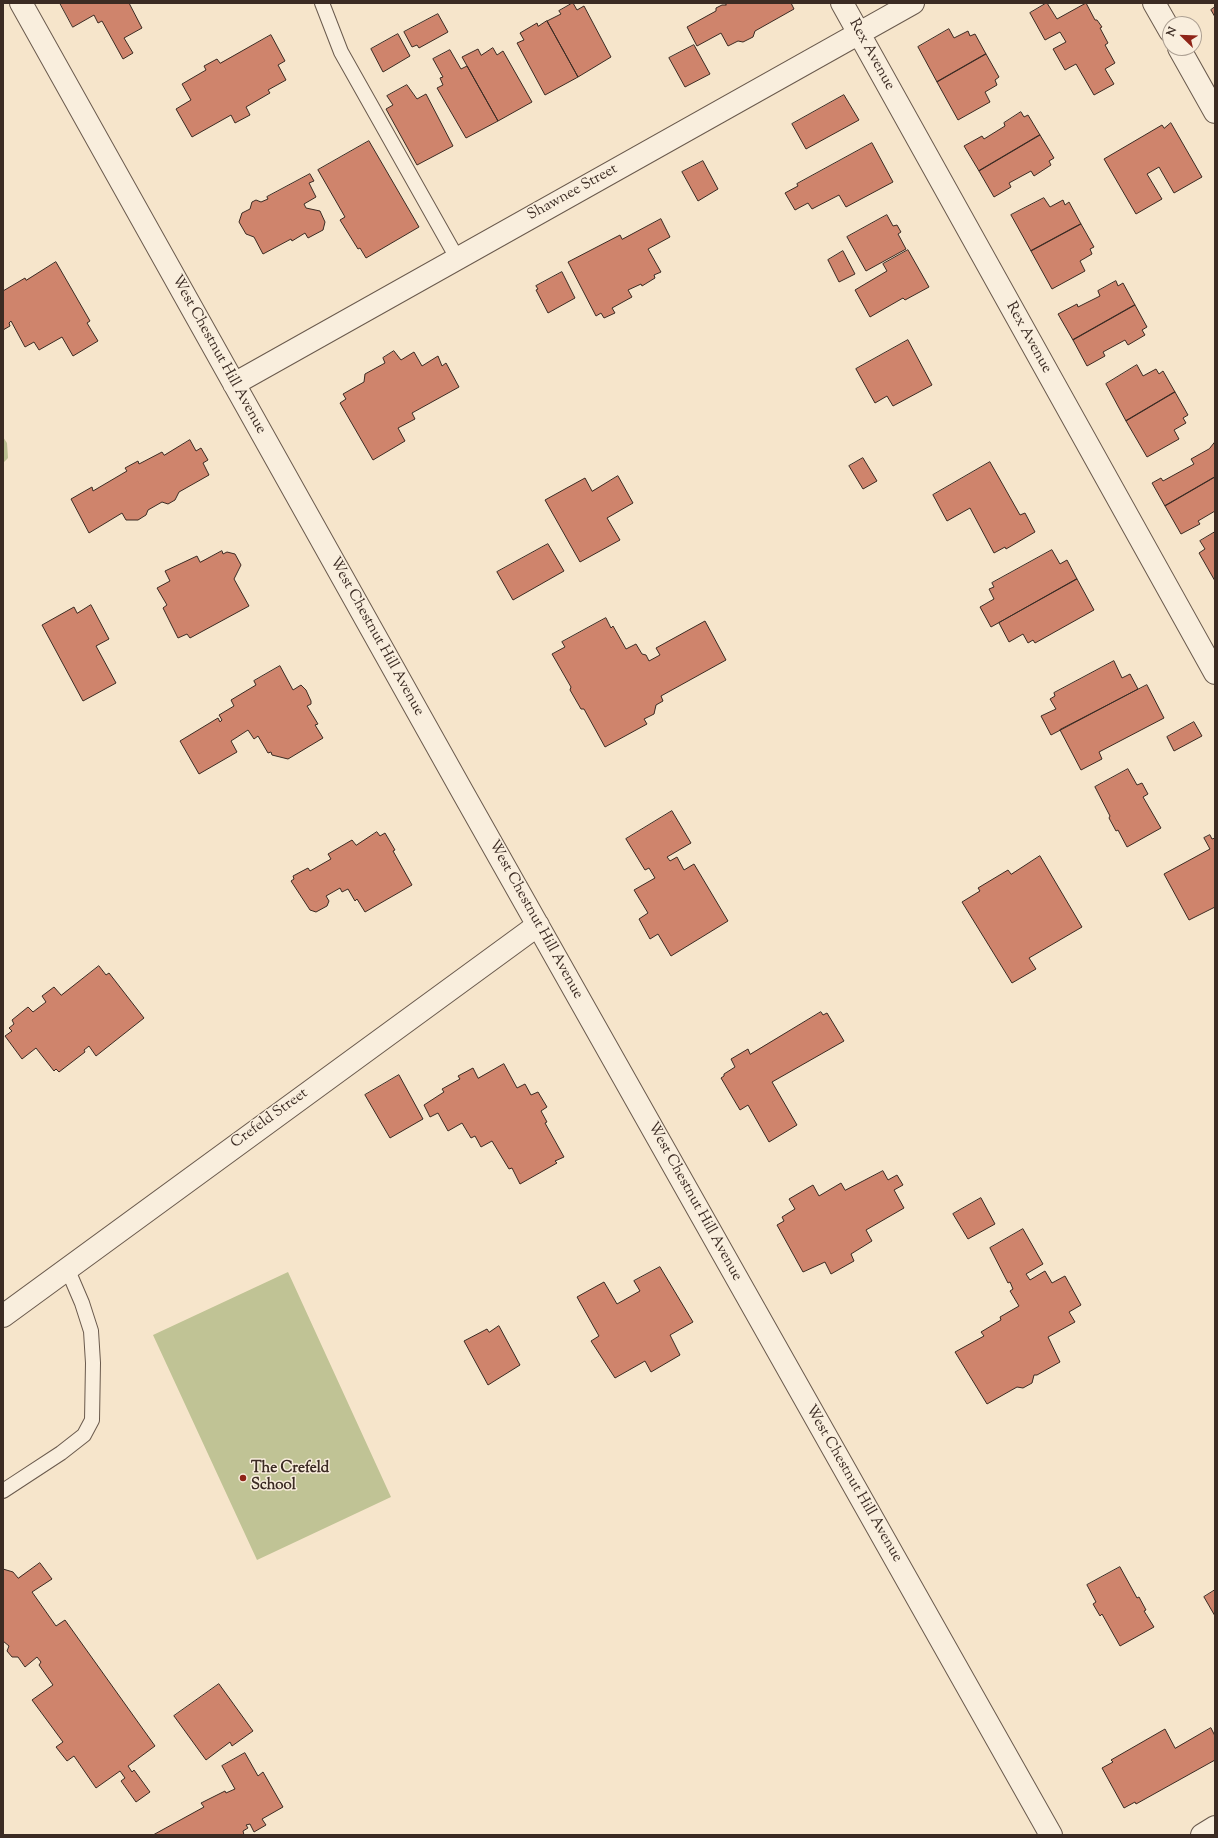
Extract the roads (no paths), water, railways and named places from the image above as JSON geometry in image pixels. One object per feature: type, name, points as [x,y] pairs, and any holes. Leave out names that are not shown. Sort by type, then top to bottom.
[{"type":"street","name":"West Chestnut Hill Avenue","points":[[22,3],[234,384],[1051,1835]]},
{"type":"street","name":"Rex Avenue","points":[[842,3],[1215,673]]},
{"type":"street","name":"Shawnee Street","points":[[234,384],[913,3]]},
{"type":"street","points":[[1154,3],[1162,17]]},
{"type":"street","points":[[1184,56],[1215,112]]},
{"type":"street","name":"Crefeld Street","points":[[3,1316],[538,925]]},
{"type":"street","points":[[1202,1835],[1215,1827]]},
{"type":"lane","points":[[322,3],[340,52],[457,258]]},
{"type":"lane","points":[[3,1490],[61,1453],[84,1435],[92,1420],[93,1363],[91,1331],[82,1303],[67,1268]]},
{"type":"place","name":"The Crefeld School","points":[[243,1478]]}]
